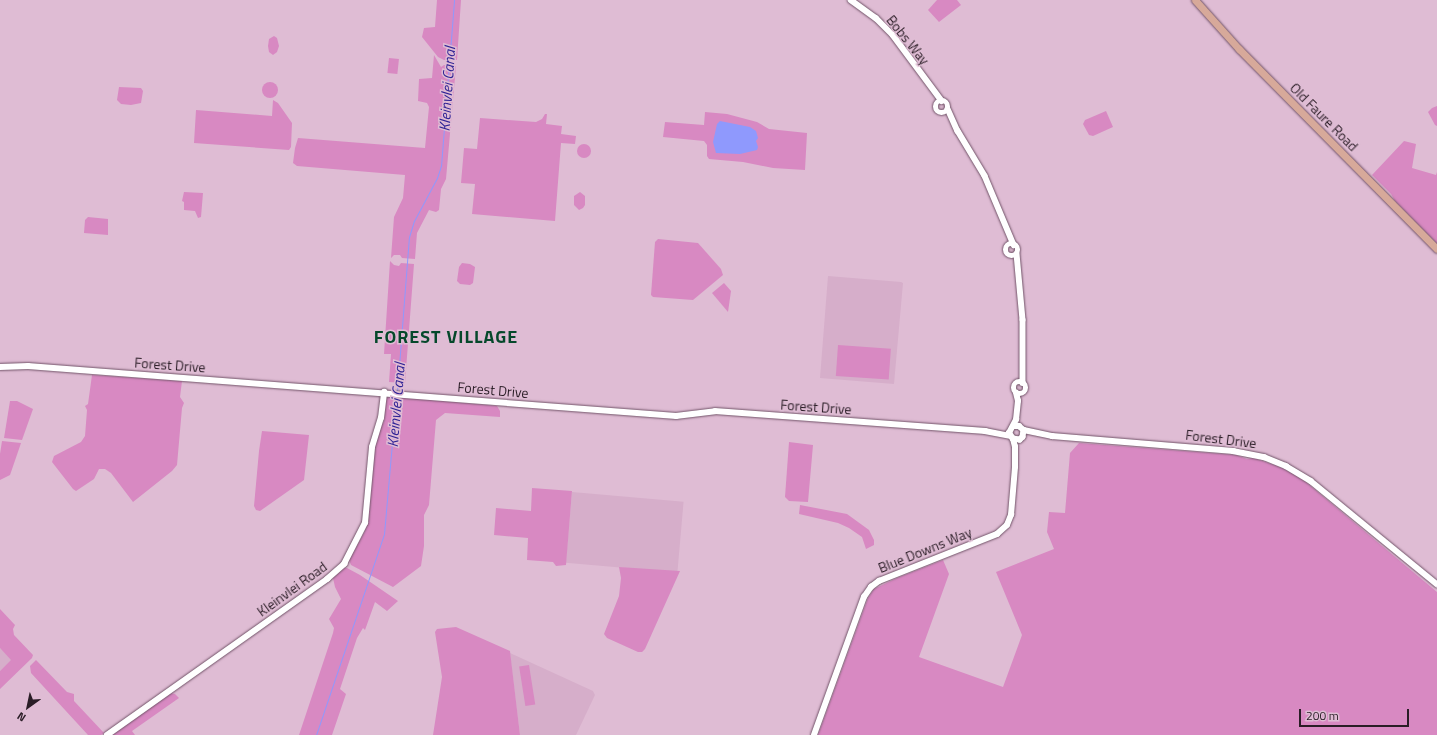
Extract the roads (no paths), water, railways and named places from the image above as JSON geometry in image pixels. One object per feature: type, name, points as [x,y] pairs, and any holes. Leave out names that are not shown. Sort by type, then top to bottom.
[{"type":"main road","name":"Old Faure Road","points":[[1195,0],[1238,48],[1437,249]]},
{"type":"street","name":"Bobs Way","points":[[851,0],[876,18],[893,35],[926,82],[942,101]]},
{"type":"street","name":"Bobs Way","points":[[926,82],[936,105]]},
{"type":"street","points":[[958,131],[942,113],[938,111],[936,105],[942,101],[948,104],[948,109],[958,131],[985,176],[1006,228],[1011,245],[1006,253],[1011,256],[1018,278]]},
{"type":"street","points":[[942,113],[948,109]]},
{"type":"street","points":[[1011,245],[1018,248],[1018,278],[1023,320],[1023,383],[1026,388],[1023,394],[1019,420],[1023,429]]},
{"type":"street","points":[[1011,256],[1017,254]]},
{"type":"street","points":[[1012,428],[1018,401],[1014,389],[1023,362]]},
{"type":"street","name":"Forest Drive","points":[[0,367],[28,366],[386,392],[676,416],[715,411],[985,431],[1018,426],[1023,429],[1052,436]]},
{"type":"street","points":[[1016,383],[1023,383]]},
{"type":"street","name":"Kleinvlei Road","points":[[107,735],[327,579],[344,564],[365,523],[372,447],[381,418],[386,392]]},
{"type":"street","points":[[1016,393],[1023,394]]},
{"type":"street","name":"Blue Downs Way","points":[[1012,428],[1011,438],[1015,461]]},
{"type":"street","name":"Blue Downs Way","points":[[814,735],[868,590],[879,581],[997,534],[1003,530],[1008,523],[1011,515],[1015,461],[1022,438],[1023,429]]},
{"type":"street","name":"Forest Drive","points":[[985,431],[1011,438],[1052,436],[1233,451],[1264,457],[1286,466],[1311,481],[1437,588]]},
{"type":"street","name":"Forest Drive","points":[[1420,572],[1437,584]]},
{"type":"water","points":[[720,121],[750,127],[756,131],[758,138],[756,141],[758,147],[757,150],[740,154],[716,153],[713,142],[717,124]]},
{"type":"waterway","name":"Kleinvlei Canal","points":[[397,392],[409,237],[414,221],[437,178],[441,166],[454,0]]},
{"type":"waterway","name":"Kleinvlei Canal","points":[[316,735],[384,534],[396,397]]},
{"type":"district","name":"FOREST VILLAGE","points":[[446,337]]}]
